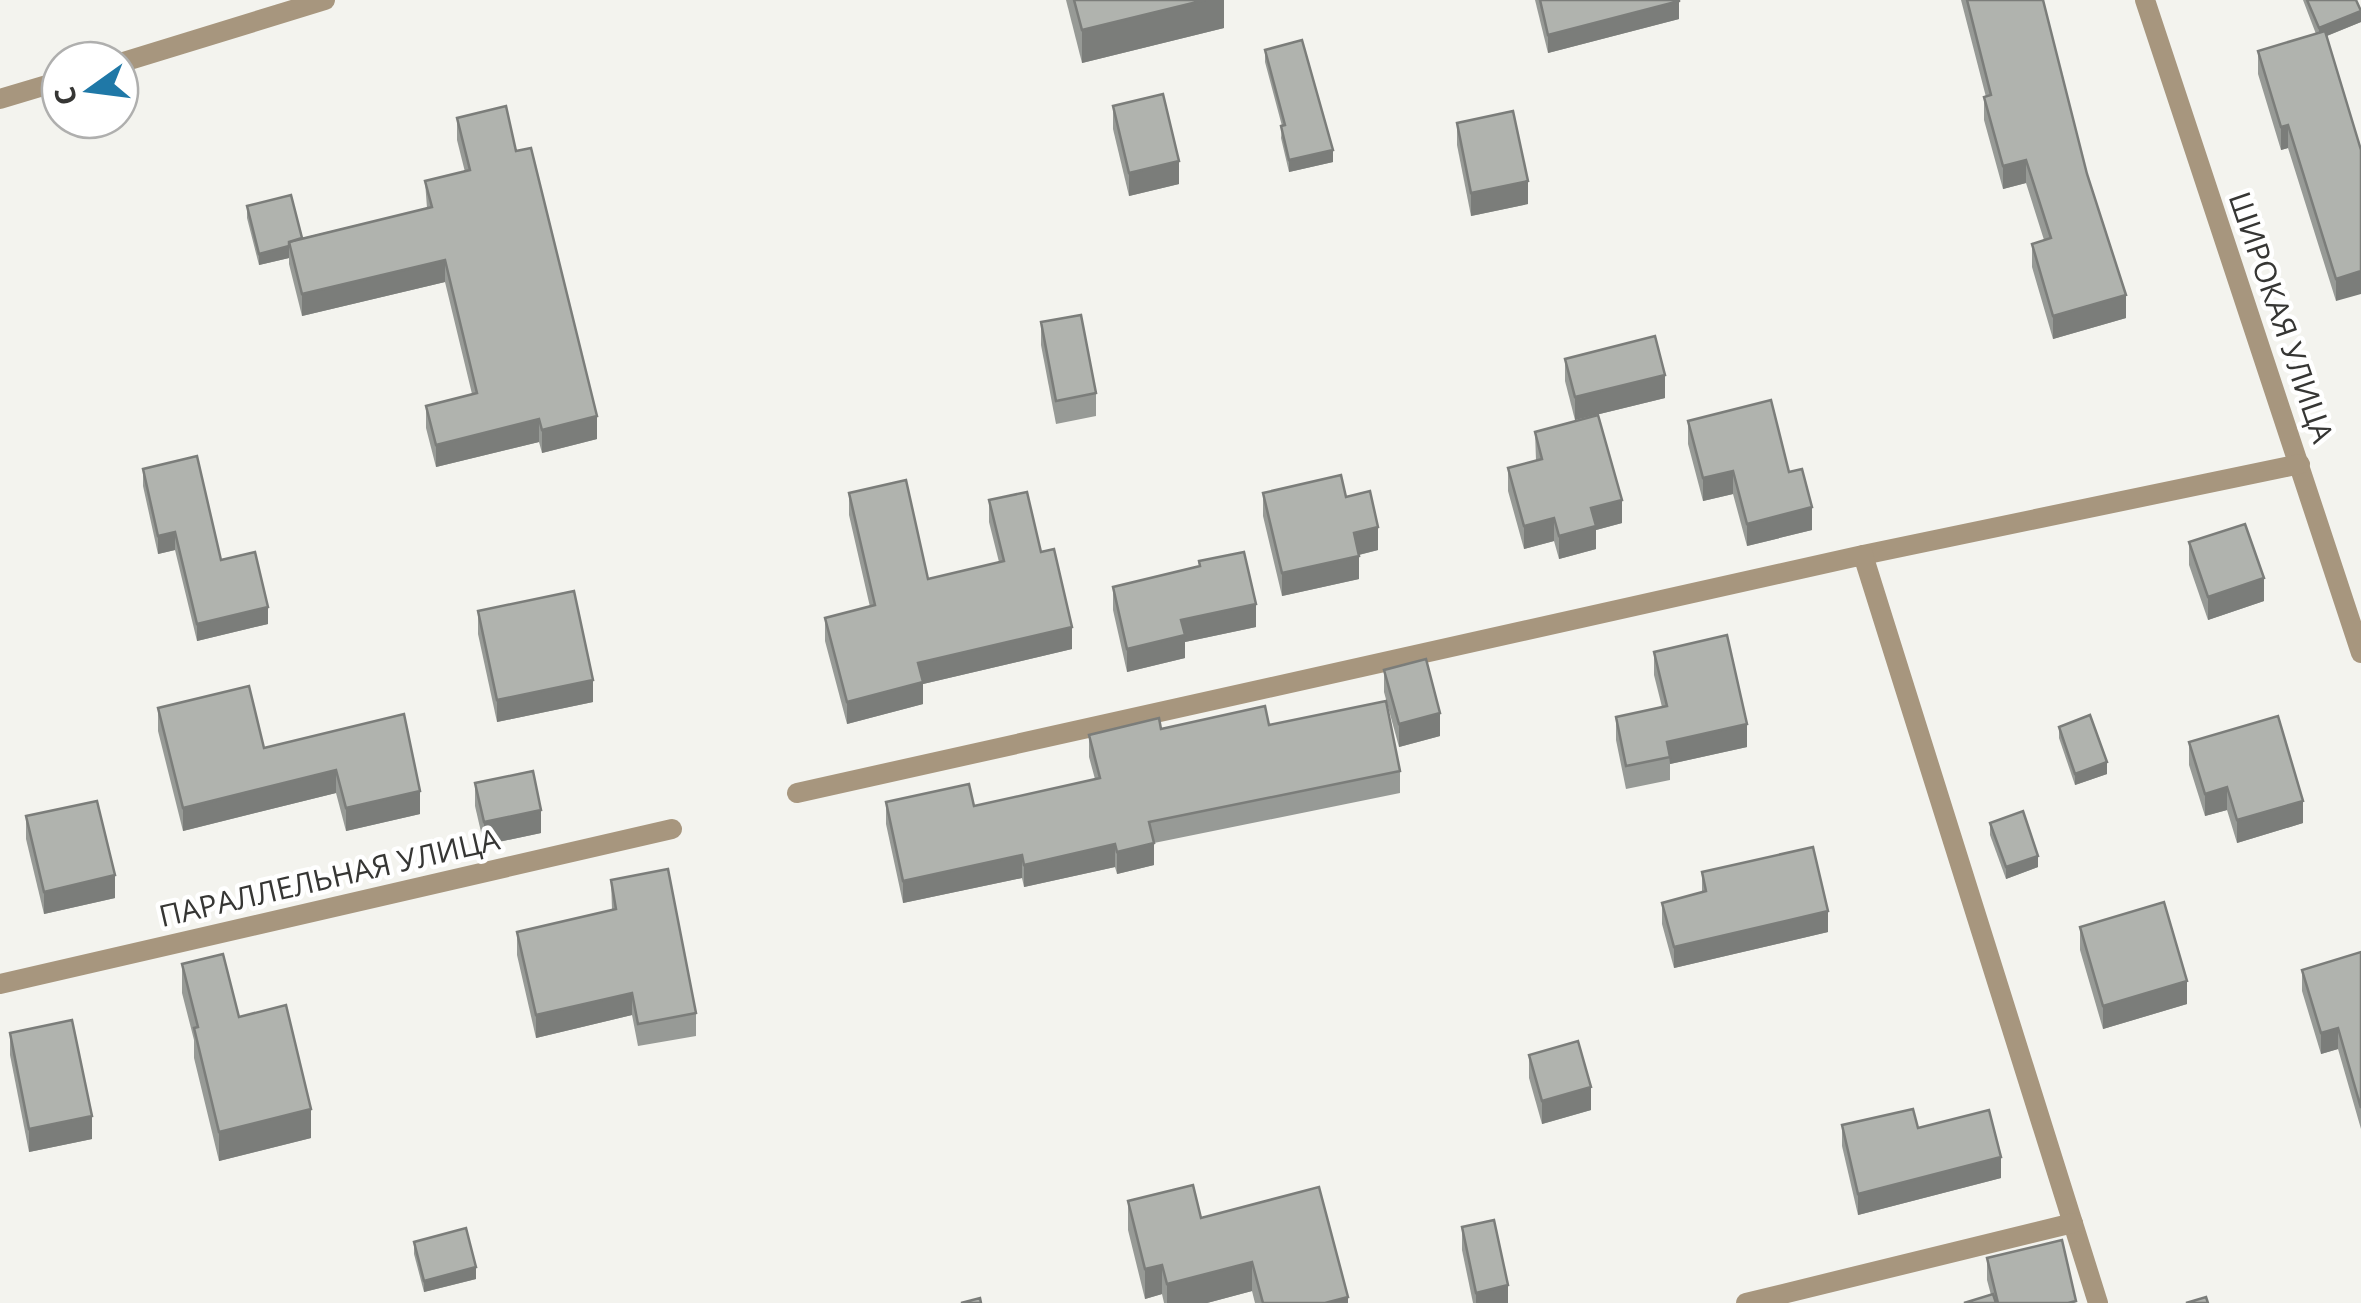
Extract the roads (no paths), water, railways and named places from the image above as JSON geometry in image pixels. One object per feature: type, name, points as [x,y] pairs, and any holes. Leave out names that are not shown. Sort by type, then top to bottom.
[{"type":"street","points":[[140,57],[325,0]]},
{"type":"street","name":"ШИРОКАЯ УЛИЦА","points":[[2145,0],[2361,654]]},
{"type":"street","points":[[0,100],[40,87]]},
{"type":"street","points":[[797,793],[1864,555],[2300,464]]},
{"type":"street","points":[[1864,555],[2098,1303]]},
{"type":"street","name":"ПАРАЛЛЕЛЬНАЯ УЛИЦА","points":[[0,984],[672,830]]},
{"type":"street","points":[[1746,1303],[2072,1223]]}]
